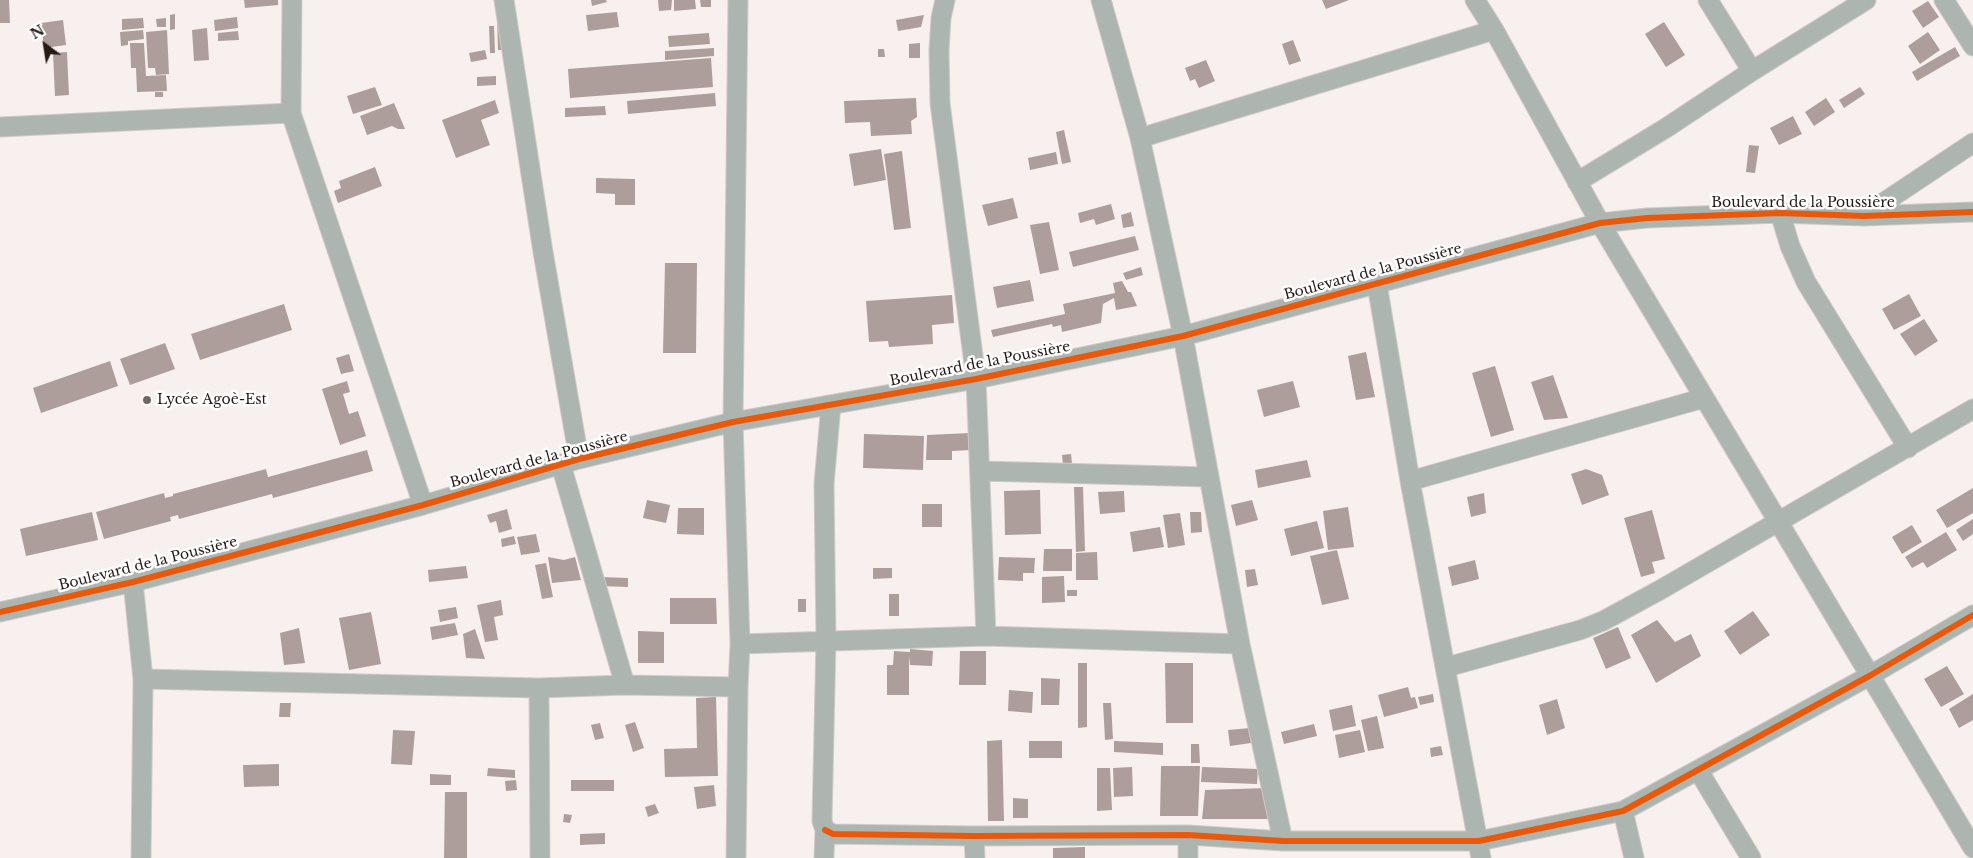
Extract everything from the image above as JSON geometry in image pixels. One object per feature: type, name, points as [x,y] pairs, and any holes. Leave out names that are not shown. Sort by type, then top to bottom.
[{"type":"street","points":[[292,0],[291,113],[423,505]]},
{"type":"street","points":[[504,0],[543,252],[580,459]]},
{"type":"street","points":[[736,858],[740,644],[733,422],[738,0]]},
{"type":"street","points":[[945,0],[941,18],[939,50],[940,103],[976,379],[986,636]]},
{"type":"street","points":[[1101,0],[1140,138],[1183,336],[1240,644],[1283,841]]},
{"type":"street","points":[[1475,0],[1494,30],[1600,223],[1704,398],[1871,675],[1966,822],[1973,848]]},
{"type":"street","points":[[1708,0],[1752,71]]},
{"type":"street","points":[[1577,182],[1666,128],[1752,71],[1866,0]]},
{"type":"street","points":[[1944,0],[1973,46]]},
{"type":"street","points":[[1140,138],[1494,30]]},
{"type":"street","points":[[0,127],[291,113]]},
{"type":"street","points":[[1864,216],[1973,143]]},
{"type":"street","points":[[1780,212],[1790,246],[1806,282],[1908,448]]},
{"type":"street","name":"Boulevard de la Poussière","points":[[0,612],[133,582],[423,505],[580,459],[733,422],[976,379],[1183,336],[1600,223],[1647,218],[1780,212],[1864,216],[1973,212]]},
{"type":"street","points":[[1377,284],[1410,481],[1480,850]]},
{"type":"street","points":[[1410,481],[1704,398]]},
{"type":"street","points":[[824,858],[826,830],[822,822],[826,640],[824,484],[831,404]]},
{"type":"street","points":[[1447,668],[1580,630],[1603,621],[1908,448],[1973,409]]},
{"type":"street","points":[[561,465],[625,685]]},
{"type":"street","points":[[980,470],[1209,477]]},
{"type":"street","points":[[133,582],[143,679],[141,858]]},
{"type":"street","points":[[826,830],[833,834],[974,836],[1188,835],[1480,850],[1623,811],[1871,675],[1973,615]]},
{"type":"street","points":[[740,644],[986,636],[1240,644]]},
{"type":"street","points":[[143,679],[539,688],[625,685],[738,687]]},
{"type":"street","points":[[539,688],[540,858]]},
{"type":"street","points":[[1698,770],[1751,858]]},
{"type":"street","points":[[1623,811],[1634,858]]},
{"type":"street","points":[[1188,835],[1188,858]]},
{"type":"street","points":[[974,836],[975,858]]},
{"type":"building","points":[[0,0],[9,0],[10,23],[0,23]]},
{"type":"building","points":[[244,0],[278,0],[278,5],[245,8]]},
{"type":"building","points":[[591,0],[606,0],[607,2],[592,6]]},
{"type":"building","points":[[658,0],[672,0],[671,10],[659,11]]},
{"type":"building","points":[[674,0],[695,0],[696,9],[674,11]]},
{"type":"building","points":[[700,0],[711,0],[711,7],[701,7]]},
{"type":"building","points":[[1322,0],[1349,0],[1326,9]]},
{"type":"building","points":[[1928,1],[1939,17],[1923,28],[1912,11]]},
{"type":"building","points":[[617,12],[619,27],[588,31],[586,15]]},
{"type":"building","points":[[175,14],[175,29],[170,30],[170,15]]},
{"type":"building","points":[[924,15],[921,27],[898,31],[896,20]]},
{"type":"building","points":[[237,17],[238,28],[215,31],[214,20]]},
{"type":"building","points":[[143,18],[144,28],[122,30],[122,19]]},
{"type":"building","points":[[166,18],[166,27],[157,27],[156,19]]},
{"type":"building","points":[[497,19],[502,19],[503,50],[498,50]]},
{"type":"building","points":[[63,20],[66,45],[44,48],[41,23]]},
{"type":"building","points":[[1664,22],[1685,55],[1666,67],[1645,34]]},
{"type":"building","points":[[489,26],[494,26],[495,53],[490,53]]},
{"type":"building","points":[[207,28],[209,60],[194,61],[192,30]]},
{"type":"building","points":[[143,30],[144,39],[128,41],[128,45],[121,46],[120,32]]},
{"type":"building","points":[[167,30],[169,74],[156,75],[155,68],[148,68],[146,32]]},
{"type":"building","points":[[238,31],[239,40],[218,41],[218,33]]},
{"type":"building","points":[[1928,32],[1940,50],[1920,64],[1908,46]]},
{"type":"building","points":[[709,33],[710,44],[669,47],[668,36]]},
{"type":"building","points":[[1293,40],[1301,61],[1289,65],[1282,44]]},
{"type":"building","points":[[130,43],[144,43],[146,76],[166,75],[167,91],[137,92],[136,68],[131,68]]},
{"type":"building","points":[[920,43],[920,58],[909,58],[909,44]]},
{"type":"building","points":[[1955,47],[1960,56],[1917,81],[1912,72]]},
{"type":"building","points":[[714,48],[714,56],[665,60],[665,51]]},
{"type":"building","points":[[878,49],[884,49],[885,57],[878,57]]},
{"type":"building","points":[[485,50],[487,59],[471,62],[469,53]]},
{"type":"building","points":[[67,52],[69,95],[55,96],[53,53]]},
{"type":"building","points":[[711,58],[713,87],[570,98],[568,69]]},
{"type":"building","points":[[1206,60],[1215,81],[1199,88],[1195,79],[1190,81],[1185,68]]},
{"type":"building","points":[[496,76],[496,85],[477,86],[477,77]]},
{"type":"building","points":[[375,87],[382,105],[353,114],[347,96]]},
{"type":"building","points":[[1860,87],[1865,94],[1844,108],[1839,100]]},
{"type":"building","points":[[155,92],[163,92],[163,97],[155,97]]},
{"type":"building","points":[[715,93],[716,106],[628,114],[627,101]]},
{"type":"building","points":[[916,98],[917,117],[911,121],[912,134],[871,136],[870,122],[845,123],[844,101]]},
{"type":"building","points":[[1826,98],[1835,112],[1814,126],[1805,112]]},
{"type":"building","points":[[495,100],[499,113],[481,120],[490,145],[456,158],[442,120]]},
{"type":"building","points":[[394,103],[405,129],[398,129],[392,126],[367,135],[360,116]]},
{"type":"building","points":[[605,106],[606,115],[565,117],[565,108]]},
{"type":"building","points":[[1793,116],[1802,134],[1779,145],[1770,128]]},
{"type":"building","points":[[1064,130],[1071,162],[1062,164],[1056,132]]},
{"type":"building","points":[[1749,145],[1759,146],[1755,173],[1746,172]]},
{"type":"building","points":[[881,149],[886,180],[854,186],[849,154]]},
{"type":"building","points":[[902,151],[911,228],[894,230],[884,154]]},
{"type":"building","points":[[1056,152],[1058,164],[1030,170],[1028,158]]},
{"type":"building","points":[[375,167],[382,186],[338,203],[334,191],[341,188],[339,181]]},
{"type":"building","points":[[596,178],[635,179],[635,205],[615,205],[615,194],[596,193]]},
{"type":"building","points":[[1013,198],[1018,218],[988,226],[982,205]]},
{"type":"building","points":[[1111,204],[1115,219],[1096,225],[1094,219],[1080,223],[1078,213]]},
{"type":"building","points":[[1131,212],[1134,226],[1123,228],[1121,215]]},
{"type":"building","points":[[1049,222],[1059,270],[1040,274],[1030,225]]},
{"type":"building","points":[[1135,236],[1139,250],[1073,267],[1069,252]]},
{"type":"building","points":[[665,263],[697,263],[696,353],[663,353]]},
{"type":"building","points":[[1141,267],[1143,275],[1126,280],[1123,273]]},
{"type":"building","points":[[1030,280],[1034,301],[997,308],[993,287]]},
{"type":"building","points":[[1122,281],[1128,292],[1131,292],[1137,306],[1116,310],[1114,298],[1103,304],[1101,323],[1062,332],[1061,325],[1053,327],[1052,324],[993,337],[991,330],[1065,314],[1063,304],[1115,293],[1113,283]]},
{"type":"building","points":[[1909,294],[1921,316],[1894,330],[1882,309]]},
{"type":"building","points":[[952,295],[954,323],[932,325],[933,344],[889,347],[888,341],[869,342],[866,301]]},
{"type":"building","points":[[284,304],[292,330],[200,360],[191,334]]},
{"type":"building","points":[[1924,319],[1938,341],[1915,356],[1900,334]]},
{"type":"building","points":[[165,343],[175,369],[130,385],[120,359]]},
{"type":"building","points":[[1366,352],[1375,397],[1356,400],[1348,356]]},
{"type":"building","points":[[349,354],[354,371],[341,374],[336,358]]},
{"type":"building","points":[[110,361],[118,386],[41,413],[33,388]]},
{"type":"building","points":[[1495,366],[1514,430],[1491,437],[1472,373]]},
{"type":"building","points":[[1553,375],[1568,418],[1544,420],[1531,382]]},
{"type":"building","points":[[347,381],[350,392],[343,394],[349,414],[358,411],[366,436],[340,445],[322,389]]},
{"type":"building","points":[[1293,381],[1300,407],[1264,417],[1257,390]]},
{"type":"building","points":[[970,433],[971,450],[952,451],[952,460],[926,460],[927,435]]},
{"type":"building","points":[[864,434],[924,436],[923,470],[863,468]]},
{"type":"building","points":[[367,450],[373,471],[273,498],[272,494],[179,519],[178,515],[170,517],[171,521],[104,539],[96,512],[164,493],[165,498],[173,496],[173,494],[266,469],[268,477]]},
{"type":"building","points":[[1071,454],[1072,464],[1063,465],[1062,455]]},
{"type":"building","points":[[1307,460],[1311,477],[1258,488],[1255,470]]},
{"type":"building","points":[[1586,469],[1602,475],[1609,495],[1582,505],[1571,474]]},
{"type":"building","points":[[1074,487],[1083,487],[1085,551],[1076,552]]},
{"type":"building","points":[[1973,488],[1973,513],[1947,528],[1936,510]]},
{"type":"building","points":[[1040,490],[1041,534],[1005,535],[1004,491]]},
{"type":"building","points":[[1124,491],[1125,512],[1100,514],[1098,492]]},
{"type":"building","points":[[1484,493],[1486,513],[1471,517],[1467,497]]},
{"type":"building","points":[[647,500],[670,505],[666,523],[643,518]]},
{"type":"building","points":[[1252,500],[1258,520],[1236,526],[1231,505]]},
{"type":"building","points":[[922,504],[942,504],[942,527],[922,527]]},
{"type":"building","points":[[1348,507],[1354,547],[1328,550],[1323,511]]},
{"type":"building","points":[[678,508],[704,508],[704,535],[677,534]]},
{"type":"building","points":[[507,509],[512,529],[499,533],[496,521],[490,523],[487,515]]},
{"type":"building","points":[[1652,510],[1665,559],[1652,562],[1655,573],[1641,577],[1624,518]]},
{"type":"building","points":[[92,512],[98,540],[26,556],[20,529]]},
{"type":"building","points":[[1190,512],[1201,512],[1202,532],[1191,533]]},
{"type":"building","points":[[1180,513],[1185,545],[1168,548],[1163,515]]},
{"type":"building","points":[[1973,519],[1973,534],[1963,541],[1956,530]]},
{"type":"building","points":[[1317,521],[1324,548],[1291,556],[1284,529]]},
{"type":"building","points":[[1912,525],[1922,542],[1902,554],[1892,537]]},
{"type":"building","points":[[1160,527],[1164,547],[1133,552],[1130,532]]},
{"type":"building","points":[[1946,532],[1957,550],[1927,568],[1923,562],[1912,568],[1905,557]]},
{"type":"building","points":[[536,534],[540,552],[521,555],[517,537]]},
{"type":"building","points":[[514,536],[516,544],[502,547],[501,539]]},
{"type":"building","points":[[1044,549],[1072,549],[1072,571],[1043,571]]},
{"type":"building","points":[[1337,550],[1349,599],[1322,605],[1310,556]]},
{"type":"building","points":[[1097,552],[1098,580],[1076,580],[1076,553]]},
{"type":"building","points":[[548,557],[564,560],[575,557],[581,580],[552,583]]},
{"type":"building","points":[[999,557],[1035,558],[1034,573],[1023,573],[1023,581],[998,580]]},
{"type":"building","points":[[1475,560],[1479,579],[1452,586],[1448,567]]},
{"type":"building","points":[[546,563],[553,597],[542,599],[535,565]]},
{"type":"building","points":[[466,566],[468,578],[429,582],[428,570]]},
{"type":"building","points":[[873,568],[892,568],[892,578],[873,579]]},
{"type":"building","points":[[1255,569],[1258,585],[1247,587],[1245,570]]},
{"type":"building","points":[[1064,576],[1065,602],[1042,603],[1042,577]]},
{"type":"building","points":[[600,577],[628,578],[628,587],[600,586]]},
{"type":"building","points":[[1067,590],[1077,590],[1077,596],[1067,596]]},
{"type":"building","points":[[889,594],[899,594],[899,616],[889,616]]},
{"type":"building","points":[[670,598],[716,598],[717,624],[670,624]]},
{"type":"building","points":[[798,599],[806,599],[806,612],[798,612]]},
{"type":"building","points":[[501,600],[503,615],[494,617],[498,640],[485,642],[477,605]]},
{"type":"building","points":[[456,607],[458,618],[440,622],[438,610]]},
{"type":"building","points":[[1753,611],[1770,635],[1740,655],[1724,631]]},
{"type":"building","points":[[371,612],[381,664],[349,670],[339,618]]},
{"type":"building","points":[[1657,620],[1675,642],[1691,634],[1701,656],[1656,683],[1631,635]]},
{"type":"building","points":[[455,623],[458,635],[432,640],[430,627]]},
{"type":"building","points":[[1618,627],[1631,658],[1606,669],[1593,638]]},
{"type":"building","points":[[299,628],[305,663],[284,665],[280,633]]},
{"type":"building","points":[[475,629],[485,659],[466,658],[463,634]]},
{"type":"building","points":[[638,631],[664,632],[664,663],[638,663]]},
{"type":"building","points":[[910,649],[933,651],[932,666],[910,665],[909,656],[909,695],[887,695],[887,665],[893,665],[894,651],[910,652]]},
{"type":"building","points":[[960,651],[986,651],[986,685],[959,685]]},
{"type":"building","points":[[1078,663],[1087,663],[1087,727],[1078,728]]},
{"type":"building","points":[[1165,663],[1193,663],[1193,723],[1166,723]]},
{"type":"building","points":[[1947,666],[1964,694],[1941,707],[1924,679]]},
{"type":"building","points":[[1041,678],[1060,679],[1059,705],[1041,705]]},
{"type":"building","points":[[1408,687],[1411,698],[1415,697],[1418,708],[1384,717],[1378,695]]},
{"type":"building","points":[[1009,690],[1033,692],[1032,713],[1008,711]]},
{"type":"building","points":[[1433,694],[1434,702],[1420,705],[1418,697]]},
{"type":"building","points":[[1973,694],[1973,720],[1959,728],[1949,709]]},
{"type":"building","points":[[716,697],[718,776],[665,777],[664,749],[697,748],[696,698]]},
{"type":"building","points":[[1557,699],[1565,728],[1547,735],[1539,705]]},
{"type":"building","points":[[280,703],[291,703],[290,717],[279,717]]},
{"type":"building","points":[[1103,703],[1111,703],[1113,739],[1105,740]]},
{"type":"building","points":[[1352,705],[1356,726],[1333,731],[1329,710]]},
{"type":"building","points":[[1377,716],[1384,748],[1368,751],[1361,720]]},
{"type":"building","points":[[635,722],[644,748],[633,752],[625,725]]},
{"type":"building","points":[[600,723],[604,738],[595,740],[591,725]]},
{"type":"building","points":[[1314,724],[1317,736],[1284,744],[1281,732]]},
{"type":"building","points":[[1250,728],[1251,743],[1230,746],[1228,730]]},
{"type":"building","points":[[393,730],[415,731],[412,765],[391,764]]},
{"type":"building","points":[[1360,730],[1365,752],[1339,758],[1335,735]]},
{"type":"building","points":[[1002,740],[1004,821],[988,821],[987,741]]},
{"type":"building","points":[[1029,741],[1062,741],[1062,758],[1029,758]]},
{"type":"building","points":[[1114,741],[1163,743],[1163,755],[1114,752]]},
{"type":"building","points":[[1191,744],[1199,744],[1200,763],[1191,763]]},
{"type":"building","points":[[1441,746],[1443,755],[1431,757],[1430,748]]},
{"type":"building","points":[[279,764],[279,786],[244,787],[243,765]]},
{"type":"building","points":[[1161,766],[1200,766],[1198,816],[1160,816]]},
{"type":"building","points":[[1132,767],[1133,796],[1114,797],[1113,768]]},
{"type":"building","points":[[1202,767],[1258,769],[1257,784],[1201,782]]},
{"type":"building","points":[[488,768],[515,770],[515,778],[487,776]]},
{"type":"building","points":[[1097,768],[1110,768],[1112,810],[1097,811]]},
{"type":"building","points":[[430,774],[451,775],[451,785],[430,785]]},
{"type":"building","points":[[516,780],[517,790],[506,791],[505,781]]},
{"type":"building","points":[[571,780],[614,780],[614,791],[571,791]]},
{"type":"building","points":[[714,785],[716,806],[697,809],[694,787]]},
{"type":"building","points":[[1267,788],[1268,819],[1202,819],[1205,790]]},
{"type":"building","points":[[445,792],[467,792],[467,858],[444,858]]},
{"type":"building","points":[[1013,798],[1028,799],[1028,818],[1013,818]]},
{"type":"building","points":[[655,804],[659,813],[648,817],[645,807]]},
{"type":"building","points":[[564,814],[572,815],[570,823],[563,822]]},
{"type":"building","points":[[605,833],[605,844],[580,845],[580,834]]},
{"type":"building","points":[[1085,847],[1085,858],[1053,858],[1053,848]]},
{"type":"cycle path","points":[[0,612],[133,582],[423,505],[579,459],[733,422],[976,379],[1183,336],[1600,223],[1647,218],[1780,213],[1864,216],[1973,212]]},
{"type":"cycle path","points":[[825,830],[833,834],[974,836],[1188,835],[1283,841],[1479,841],[1623,811],[1871,675],[1973,615]]},
{"type":"place","name":"Lycée Agoè-Est","points":[[147,400]]}]
